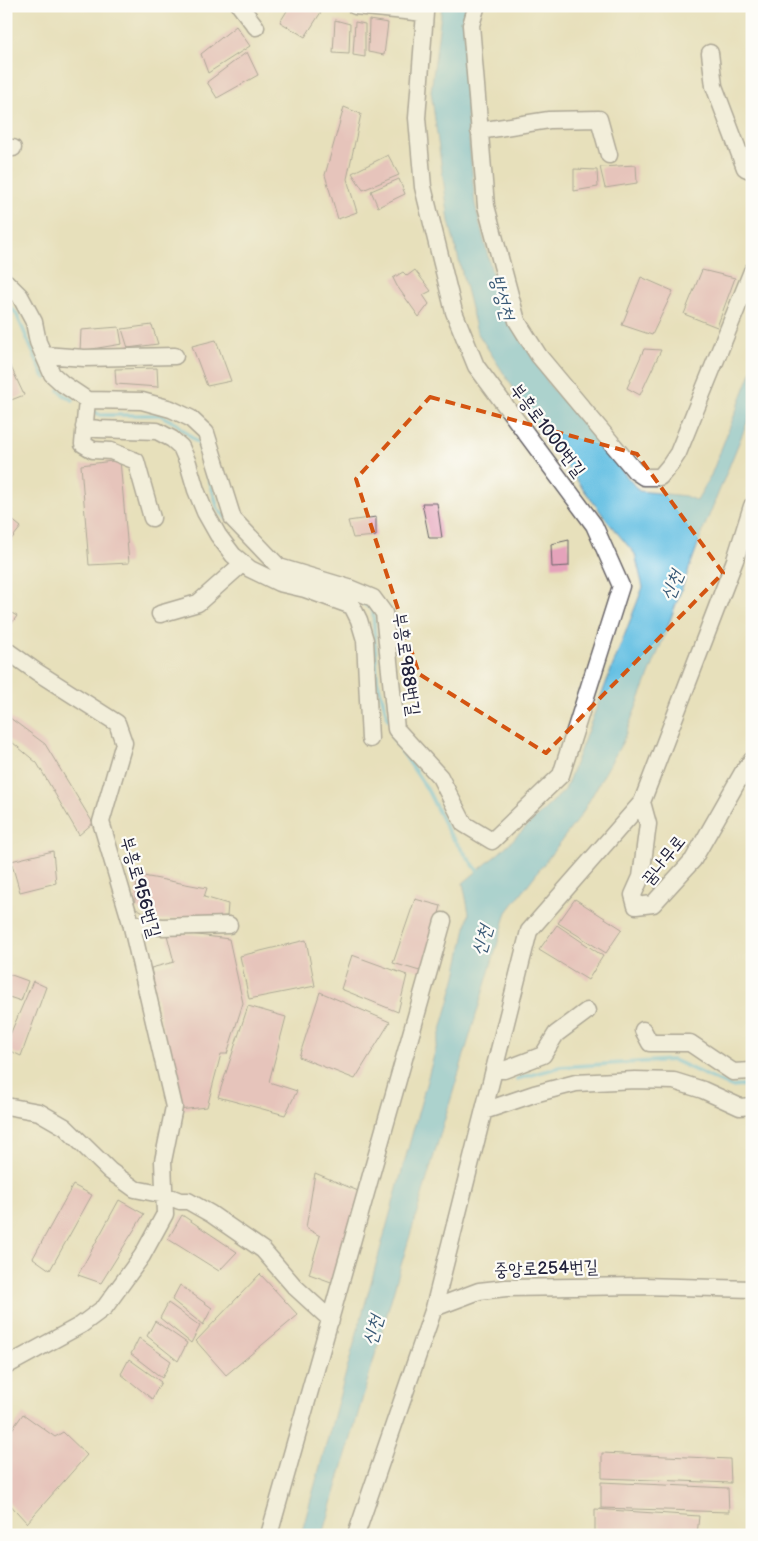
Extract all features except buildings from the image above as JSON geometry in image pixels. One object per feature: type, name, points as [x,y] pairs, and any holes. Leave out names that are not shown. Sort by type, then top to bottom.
[{"type":"street","points":[[240,6],[256,26]]},
{"type":"street","points":[[355,6],[426,10]]},
{"type":"street","points":[[477,7],[470,25],[486,206],[517,321],[539,356],[635,471],[644,477],[660,477],[670,465],[685,437],[752,272]]},
{"type":"street","name":"부흥로1000번길","points":[[426,10],[417,118],[423,187],[454,312],[476,366],[594,526],[621,586],[561,774],[492,841]]},
{"type":"street","points":[[710,54],[714,86],[745,168],[752,171]]},
{"type":"street","points":[[479,131],[549,120],[599,119],[609,155]]},
{"type":"street","points":[[6,282],[20,296],[34,322],[38,342],[52,374],[87,400],[83,444],[93,450],[111,451],[136,461],[152,518]]},
{"type":"street","points":[[44,355],[84,358],[175,356]]},
{"type":"street","name":"부흥로988번길","points":[[87,400],[142,401],[171,409],[190,418],[206,433],[233,520],[279,567],[349,588],[373,598],[384,613],[396,729],[440,777],[464,824],[492,841]]},
{"type":"street","points":[[84,427],[157,431],[172,439],[181,447],[205,512],[218,535],[233,555],[250,569],[279,583],[352,606],[359,620],[365,640],[370,740]]},
{"type":"street","points":[[356,1535],[434,1308],[529,932],[642,802],[736,560],[752,506]]},
{"type":"street","points":[[160,614],[198,603],[243,563]]},
{"type":"street","name":"부흥로956번길","points":[[6,650],[37,672],[117,722],[124,742],[101,822],[131,923],[174,1107],[163,1161],[165,1214],[142,1256],[105,1306],[81,1325],[6,1366]]},
{"type":"street","name":"꿈나무로","points":[[642,802],[648,824],[640,877],[633,895],[636,906],[652,904],[693,860],[743,772],[752,760]]},
{"type":"street","points":[[269,1535],[443,921]]},
{"type":"street","points":[[131,923],[162,927],[229,925]]},
{"type":"street","points":[[494,1069],[504,1070],[542,1055],[556,1034],[587,1011]]},
{"type":"street","points":[[643,1030],[650,1043],[690,1042],[733,1072],[752,1071]]},
{"type":"street","points":[[484,1111],[534,1094],[576,1083],[635,1080],[674,1081],[703,1090],[740,1107],[752,1106]]},
{"type":"street","points":[[14,1108],[38,1112],[65,1127],[110,1171],[135,1189],[165,1195],[180,1201],[188,1201],[211,1214],[263,1250],[296,1287],[331,1320]]},
{"type":"street","name":"중앙로254번길","points":[[434,1308],[479,1291],[506,1288],[642,1286],[752,1290]]},
{"type":"highlighted area","points":[[430,397],[637,454],[723,573],[546,753],[419,674],[356,479]]},
{"type":"water","name":"신천","points":[[442,6],[469,6],[464,13],[467,117],[475,204],[501,309],[551,387],[639,491],[685,496],[697,501],[711,475],[752,370],[751,413],[704,528],[622,743],[581,815],[507,912],[399,1272],[323,1535],[301,1535],[456,976],[469,913],[463,883],[499,853],[565,790],[643,587],[635,554],[608,522],[549,443],[477,332],[449,221],[431,91]]},
{"type":"waterway","points":[[6,303],[16,313],[46,378]]},
{"type":"waterway","points":[[59,390],[73,400]]},
{"type":"waterway","points":[[90,409],[100,415],[160,415],[177,424],[199,444],[218,509],[227,519]]},
{"type":"waterway","points":[[358,600],[373,610],[377,679],[388,719]]},
{"type":"waterway","points":[[392,733],[393,738],[427,789],[449,833],[481,875]]},
{"type":"waterway","points":[[517,1079],[560,1067],[673,1060],[731,1087],[752,1085]]},
{"type":"water label","name":"방성천","points":[[503,297]]}]
